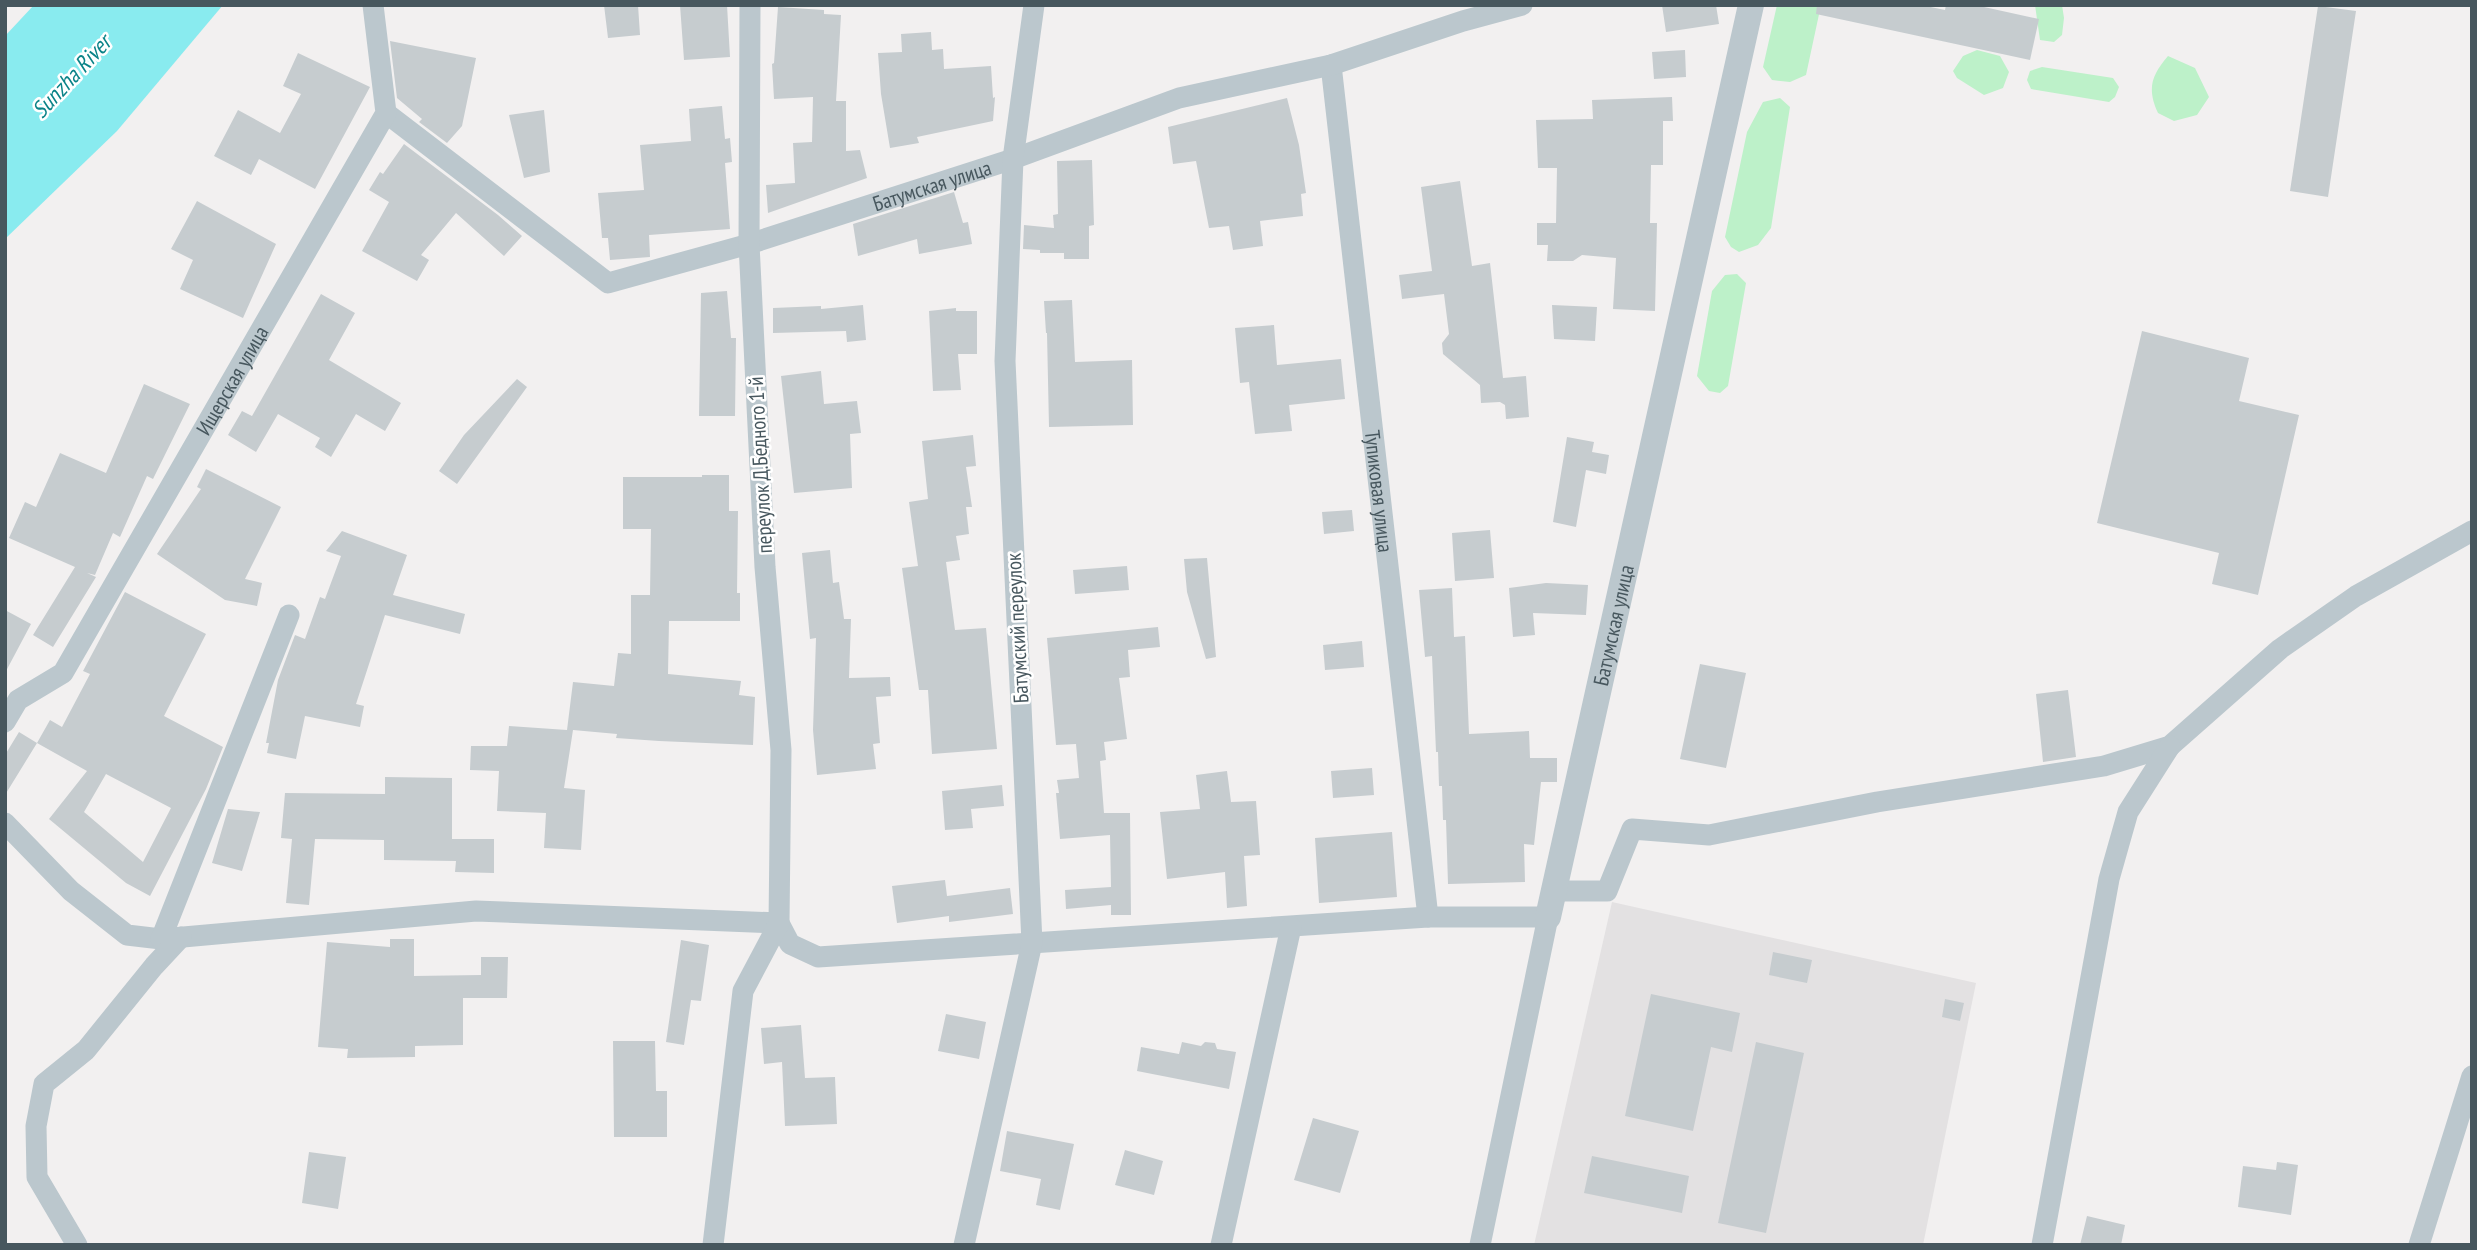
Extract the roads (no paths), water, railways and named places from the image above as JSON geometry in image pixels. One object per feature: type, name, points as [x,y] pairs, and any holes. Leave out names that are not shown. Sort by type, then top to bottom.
[{"type":"street","points":[[373,5],[386,113]]},
{"type":"street","name":"переулок Д.Бедного 1-й","points":[[750,5],[749,244],[765,567],[781,750],[779,923]]},
{"type":"street","name":"Батумский переулок","points":[[964,1245],[1032,943],[1005,361],[1013,159],[1034,5]]},
{"type":"street","name":"Батумская улица","points":[[386,113],[608,283],[749,244],[1013,159],[1179,99],[1331,65],[1461,13],[1522,5]]},
{"type":"street","name":"Батумская улица","points":[[1480,1245],[1548,917],[1751,5]]},
{"type":"street","name":"Тупиковая улица","points":[[1331,65],[1428,917]]},
{"type":"street","name":"Ищерская улица","points":[[5,722],[18,700],[63,673],[386,113]]},
{"type":"street","points":[[2042,1245],[2109,879],[2129,811],[2170,746],[2280,649],[2356,596],[2472,531]]},
{"type":"street","points":[[77,1245],[37,1177],[36,1126],[44,1084],[86,1050],[154,966],[171,938],[289,615]]},
{"type":"street","points":[[1554,891],[1606,891],[1632,829],[1709,835],[1877,802],[2104,766],[2170,746]]},
{"type":"street","points":[[5,823],[71,891],[127,934],[171,938],[476,911],[779,923]]},
{"type":"street","points":[[779,923],[790,944],[818,957],[1428,917],[1548,917]]},
{"type":"street","points":[[713,1245],[743,991],[779,923]]},
{"type":"street","points":[[1222,1245],[1291,927]]},
{"type":"street","points":[[2419,1245],[2472,1076]]},
{"type":"water","name":"Sunzha River","points":[[34,5],[223,5],[117,131],[5,239],[5,36]]}]
